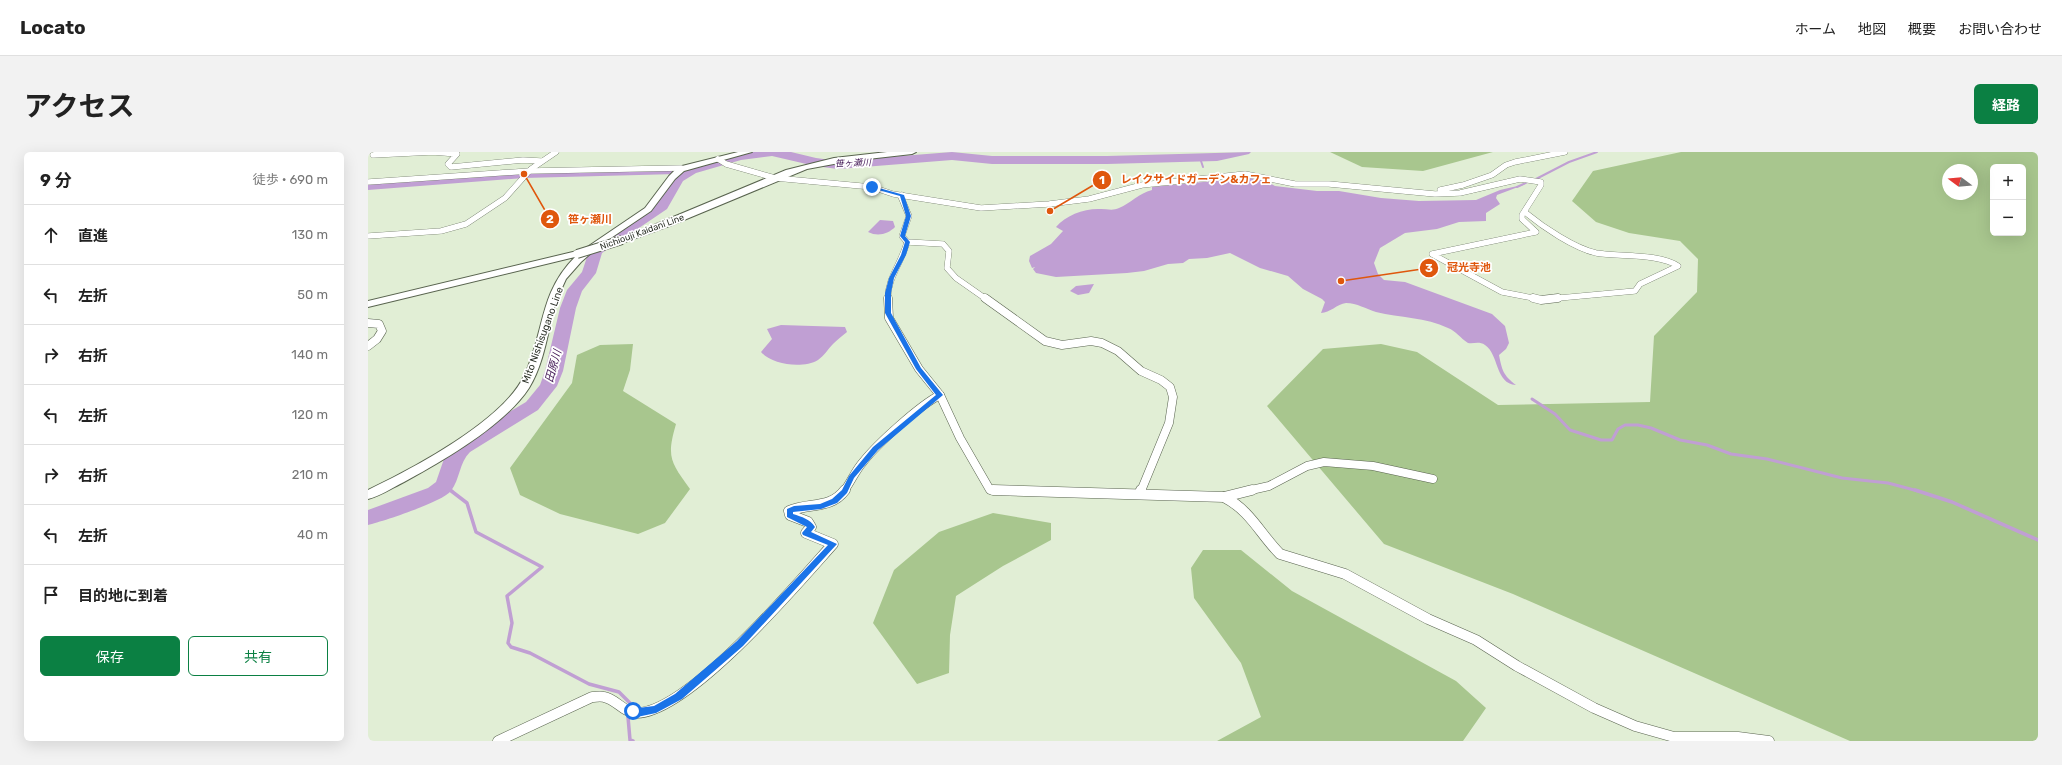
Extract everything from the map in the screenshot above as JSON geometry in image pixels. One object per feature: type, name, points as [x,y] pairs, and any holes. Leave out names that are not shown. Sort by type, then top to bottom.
[{"type":"main road","points":[[680,170],[748,152]]},
{"type":"main road","name":"Nichiouji Kaidani Line","points":[[368,304],[577,254],[622,240],[669,223],[774,178],[807,166],[847,155],[912,152]]},
{"type":"main road","name":"Mito Nishisugano Line","points":[[368,495],[425,464],[486,423],[509,404],[524,387],[530,374],[557,289],[571,268],[582,255],[601,240],[650,208],[659,199],[669,180],[680,170]]},
{"type":"street","points":[[378,152],[373,155],[433,152],[457,154],[448,164],[451,167],[523,160],[541,162]]},
{"type":"street","points":[[368,236],[442,231],[458,228],[479,217],[506,198],[528,173],[556,152]]},
{"type":"street","points":[[1415,193],[1463,185],[1492,175],[1506,165],[1515,162],[1565,152]]},
{"type":"street","points":[[719,160],[726,164],[774,178],[865,186],[902,195],[981,208],[1009,207],[1088,198],[1142,185],[1168,181],[1254,174],[1294,184],[1326,184],[1415,193],[1459,194],[1519,180],[1537,181],[1541,182],[1541,185],[1530,202],[1526,213],[1522,215],[1522,219],[1536,232],[1432,254],[1502,292],[1541,300],[1635,291],[1640,284],[1676,269],[1678,266],[1649,257],[1597,253],[1585,250],[1538,223],[1526,213]]},
{"type":"street","points":[[368,182],[528,173],[680,170]]},
{"type":"street","points":[[902,195],[909,216],[902,236],[907,242],[943,244],[949,251],[948,268],[956,278],[1045,341],[1057,345],[1085,341],[1100,342],[1114,347],[1142,371],[1170,387],[1175,398],[1170,425],[1145,477],[1140,493]]},
{"type":"street","points":[[907,242],[904,255],[892,278],[888,293],[888,313],[919,369],[940,395],[960,438],[990,490],[1224,496],[1271,486],[1312,464],[1322,463],[1390,468],[1417,473],[1433,479]]},
{"type":"street","points":[[368,323],[379,324],[382,331],[377,339],[368,346]]},
{"type":"street","points":[[498,741],[592,697],[604,697],[637,713],[656,709],[678,697],[740,643],[833,544],[806,533],[811,527],[808,522],[790,515],[789,511],[794,508],[821,506],[834,501],[844,491],[851,477],[876,449],[934,398],[940,395]]},
{"type":"street","points":[[1224,496],[1236,503],[1254,520],[1272,546],[1280,554],[1345,574],[1428,618],[1476,640],[1517,666],[1594,708],[1635,726],[1674,737],[1738,737],[1769,741]]},
{"type":"green space","points":[[1330,152],[1493,152],[1423,171],[1362,167]]},
{"type":"green space","points":[[1681,152],[2038,152],[2038,741],[1850,741],[1513,594],[1384,544],[1267,406],[1323,349],[1381,344],[1417,352],[1498,405],[1650,402],[1654,336],[1697,292],[1698,259],[1680,241],[1629,233],[1596,222],[1572,201],[1593,171]]},
{"type":"green space","points":[[633,344],[630,370],[623,391],[676,424],[671,445],[672,459],[678,472],[690,489],[665,523],[638,534],[560,514],[520,495],[510,468],[572,383],[577,355],[600,345]]},
{"type":"green space","points":[[993,513],[1051,523],[1051,540],[1003,566],[956,596],[950,635],[949,673],[917,684],[873,623],[894,570],[939,532]]},
{"type":"green space","points":[[1203,550],[1241,550],[1292,591],[1456,681],[1486,708],[1463,741],[1217,741],[1261,717],[1241,663],[1194,598],[1191,568]]},
{"type":"shaded area","points":[[1254,177],[1261,178],[1275,186],[1317,191],[1339,191],[1381,198],[1419,201],[1476,200],[1500,190],[1526,184],[1497,195],[1496,198],[1500,204],[1486,213],[1486,221],[1459,222],[1437,229],[1405,233],[1380,248],[1374,263],[1378,274],[1384,280],[1405,282],[1492,314],[1505,326],[1509,343],[1506,349],[1499,355],[1504,372],[1516,385],[1504,380],[1493,355],[1485,345],[1479,343],[1468,343],[1451,329],[1440,324],[1376,312],[1354,304],[1346,303],[1327,312],[1321,313],[1325,302],[1303,289],[1288,276],[1260,268],[1230,253],[1207,258],[1189,259],[1183,263],[1168,264],[1144,271],[1056,277],[1036,273],[1033,269],[1035,267],[1032,268],[1029,261],[1030,256],[1051,244],[1063,231],[1056,227],[1065,219],[1076,213],[1095,209],[1117,209],[1143,193],[1152,190],[1152,187]]},
{"type":"shaded area","points":[[880,220],[893,221],[895,227],[883,234],[872,234],[868,232]]},
{"type":"shaded area","points":[[1094,284],[1089,293],[1078,295],[1070,291],[1076,286]]},
{"type":"shaded area","points":[[781,325],[845,327],[847,332],[818,360],[812,363],[796,365],[780,363],[772,360],[761,352],[772,339],[767,329]]},
{"type":"waterway","name":"笹ヶ瀬川","points":[[692,170],[740,157],[772,152],[815,162],[838,165],[952,156],[992,160],[1107,160],[1217,157],[1245,152]]},
{"type":"waterway","points":[[1536,179],[1569,162],[1597,152]]},
{"type":"waterway","points":[[1200,158],[1203,167]]},
{"type":"waterway","name":"笹ヶ瀬川","points":[[368,186],[524,174],[692,170]]},
{"type":"waterway","name":"田原川","points":[[368,518],[435,493],[443,487],[447,480],[455,456],[463,448],[515,418],[532,406],[548,386],[554,371],[568,308],[575,290],[589,273],[596,251],[662,206],[678,179],[692,170]]},
{"type":"waterway","points":[[1517,187],[1530,181]]},
{"type":"waterway","points":[[1532,399],[1555,414],[1570,430],[1601,440],[1612,440],[1618,429],[1625,425],[1638,425],[1651,428],[1680,440],[1707,445],[1731,454],[1767,459],[1842,478],[1888,483],[1918,491]]},
{"type":"waterway","name":"田原川","points":[[443,487],[450,490]]},
{"type":"waterway","points":[[450,490],[467,503],[476,532],[542,567],[507,596],[512,623],[508,643],[511,647],[530,653],[589,684],[619,692],[633,706],[628,717],[630,740],[633,741]]},
{"type":"waterway","points":[[1915,490],[1952,502],[2038,540]]},
{"type":"place","name":"笹ヶ瀬川","points":[[524,174]]},
{"type":"place","name":"レイクサイドガーデン&カフェ","points":[[1050,211]]},
{"type":"place","name":"冠光寺池","points":[[1341,281]]},
{"type":"route","points":[[633,711],[637,713],[656,709],[678,697],[711,670],[740,643],[833,544],[806,533],[811,527],[808,522],[790,515],[789,511],[794,508],[821,506],[834,501],[844,491],[851,477],[863,462],[934,398],[940,395],[930,380],[919,369],[896,326],[889,318],[888,313],[888,293],[892,278],[904,255],[907,242],[902,236],[909,216],[901,197],[902,195],[893,194],[872,187]]}]
